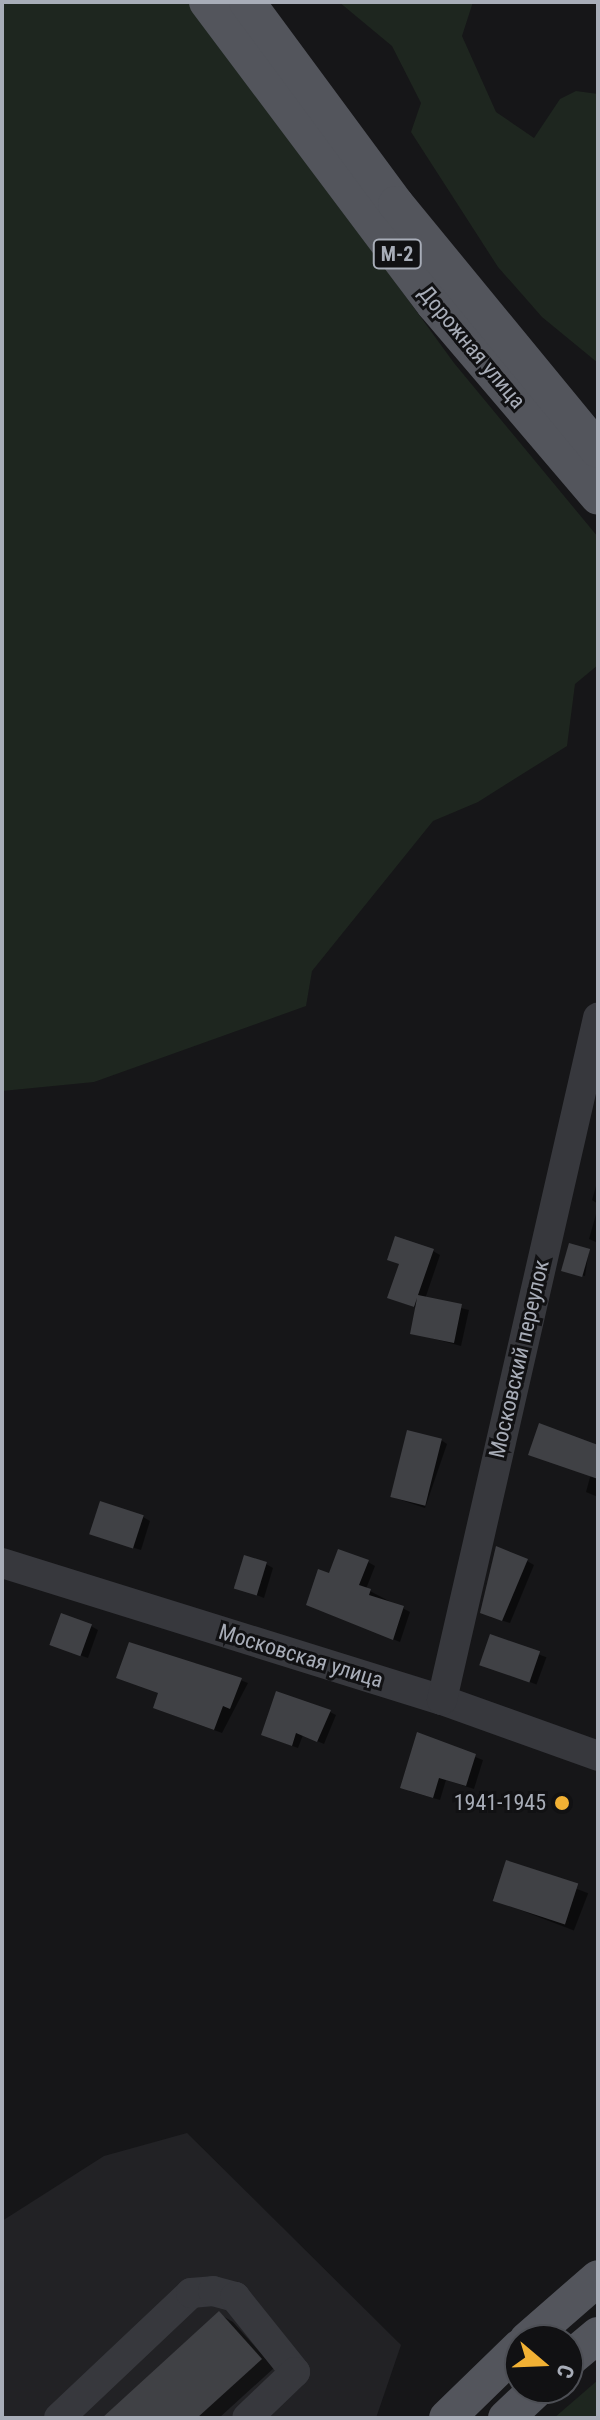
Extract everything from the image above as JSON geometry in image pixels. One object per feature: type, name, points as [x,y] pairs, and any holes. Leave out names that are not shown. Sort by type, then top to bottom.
[{"type":"main road","name":"Дорожная улица","points":[[207,2],[434,304],[598,497]]},
{"type":"main road","name":"Дорожная улица","points":[[247,2],[432,250],[598,450]]},
{"type":"main road","points":[[545,2324],[598,2278]]},
{"type":"main road","points":[[447,2418],[504,2363]]},
{"type":"main road","points":[[506,2418],[521,2404]]},
{"type":"street","name":"Московский переулок","points":[[442,1700],[598,1018]]},
{"type":"street","name":"Московская улица","points":[[2,1563],[442,1700],[598,1756]]},
{"type":"street","points":[[59,2418],[191,2293],[213,2291],[235,2297],[295,2372],[247,2418]]},
{"type":"shaded area","points":[[2,2],[192,2],[454,363],[598,537],[598,665],[575,684],[567,746],[478,802],[433,821],[312,971],[306,1006],[94,1082],[2,1091]]},
{"type":"shaded area","points":[[339,2],[473,2],[462,36],[496,112],[534,138],[560,99],[576,91],[598,94],[598,363],[542,317],[498,267],[411,132],[421,103],[392,46]]},
{"type":"shaded area","points":[[187,2133],[401,2345],[376,2418],[2,2418],[2,2221],[104,2156]]},
{"type":"shaded area","points":[[598,2380],[598,2418],[554,2418],[570,2404],[584,2404],[584,2392]]},
{"type":"building","points":[[395,1236],[434,1249],[418,1295],[462,1304],[454,1343],[410,1334],[417,1298],[414,1307],[387,1298],[399,1264],[387,1260]]},
{"type":"building","points":[[569,1243],[590,1249],[582,1277],[561,1271]]},
{"type":"building","points":[[539,1423],[598,1445],[598,1479],[528,1455]]},
{"type":"building","points":[[407,1430],[442,1439],[425,1506],[390,1497]]},
{"type":"building","points":[[100,1501],[144,1515],[133,1549],[89,1534]]},
{"type":"building","points":[[496,1546],[528,1559],[502,1621],[480,1613]]},
{"type":"building","points":[[338,1549],[369,1560],[359,1585],[371,1589],[369,1595],[404,1606],[393,1640],[306,1605],[318,1569],[329,1573]]},
{"type":"building","points":[[244,1555],[267,1562],[257,1595],[234,1588]]},
{"type":"building","points":[[61,1613],[92,1624],[80,1656],[49,1645]]},
{"type":"building","points":[[490,1634],[540,1651],[529,1682],[479,1665]]},
{"type":"building","points":[[129,1642],[242,1678],[230,1709],[223,1706],[214,1730],[153,1708],[158,1693],[116,1678]]},
{"type":"building","points":[[276,1691],[331,1710],[317,1742],[296,1733],[292,1746],[261,1735]]},
{"type":"building","points":[[417,1732],[476,1754],[466,1786],[439,1778],[433,1798],[400,1788]]},
{"type":"building","points":[[506,1860],[578,1883],[565,1924],[493,1901]]},
{"type":"building","points":[[219,2311],[262,2359],[197,2418],[102,2418]]},
{"type":"place","name":"1941-1945","points":[[562,1803]]}]
